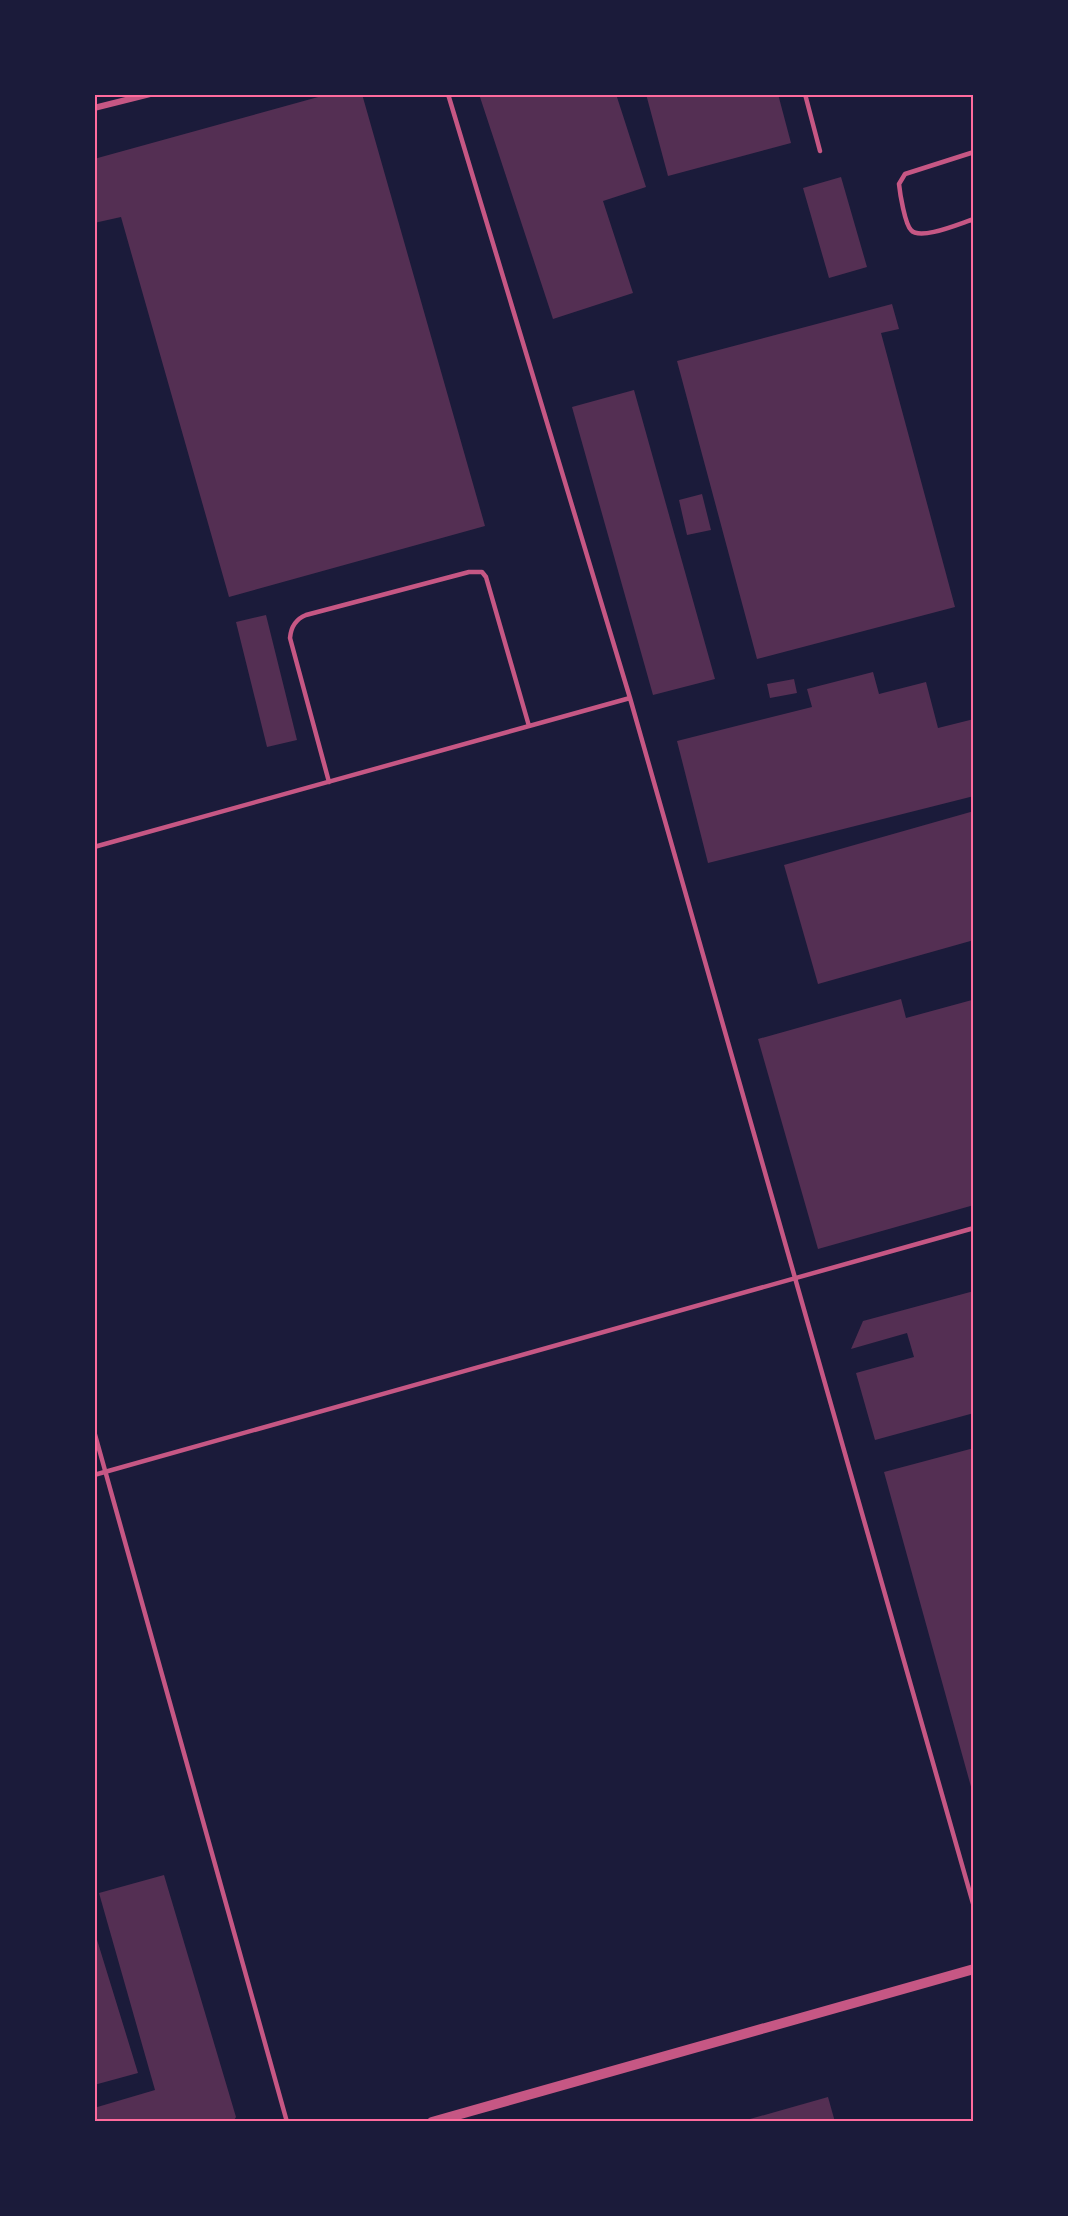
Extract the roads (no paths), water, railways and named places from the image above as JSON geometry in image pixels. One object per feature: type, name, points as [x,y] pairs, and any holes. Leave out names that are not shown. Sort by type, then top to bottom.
[{"type":"street","points":[[94,108],[150,94]]},
{"type":"street","points":[[432,2121],[974,1969]]},
{"type":"lane","points":[[448,94],[630,698],[974,1907]]},
{"type":"lane","points":[[804,94],[820,151]]},
{"type":"lane","points":[[974,152],[905,174],[899,184],[909,226],[915,232],[924,235],[974,219]]},
{"type":"lane","points":[[329,782],[290,638],[294,624],[306,615],[469,572],[482,572],[486,577],[529,726]]},
{"type":"lane","points":[[94,847],[630,698]]},
{"type":"lane","points":[[94,1475],[974,1228]]},
{"type":"lane","points":[[94,1431],[287,2121]]}]
